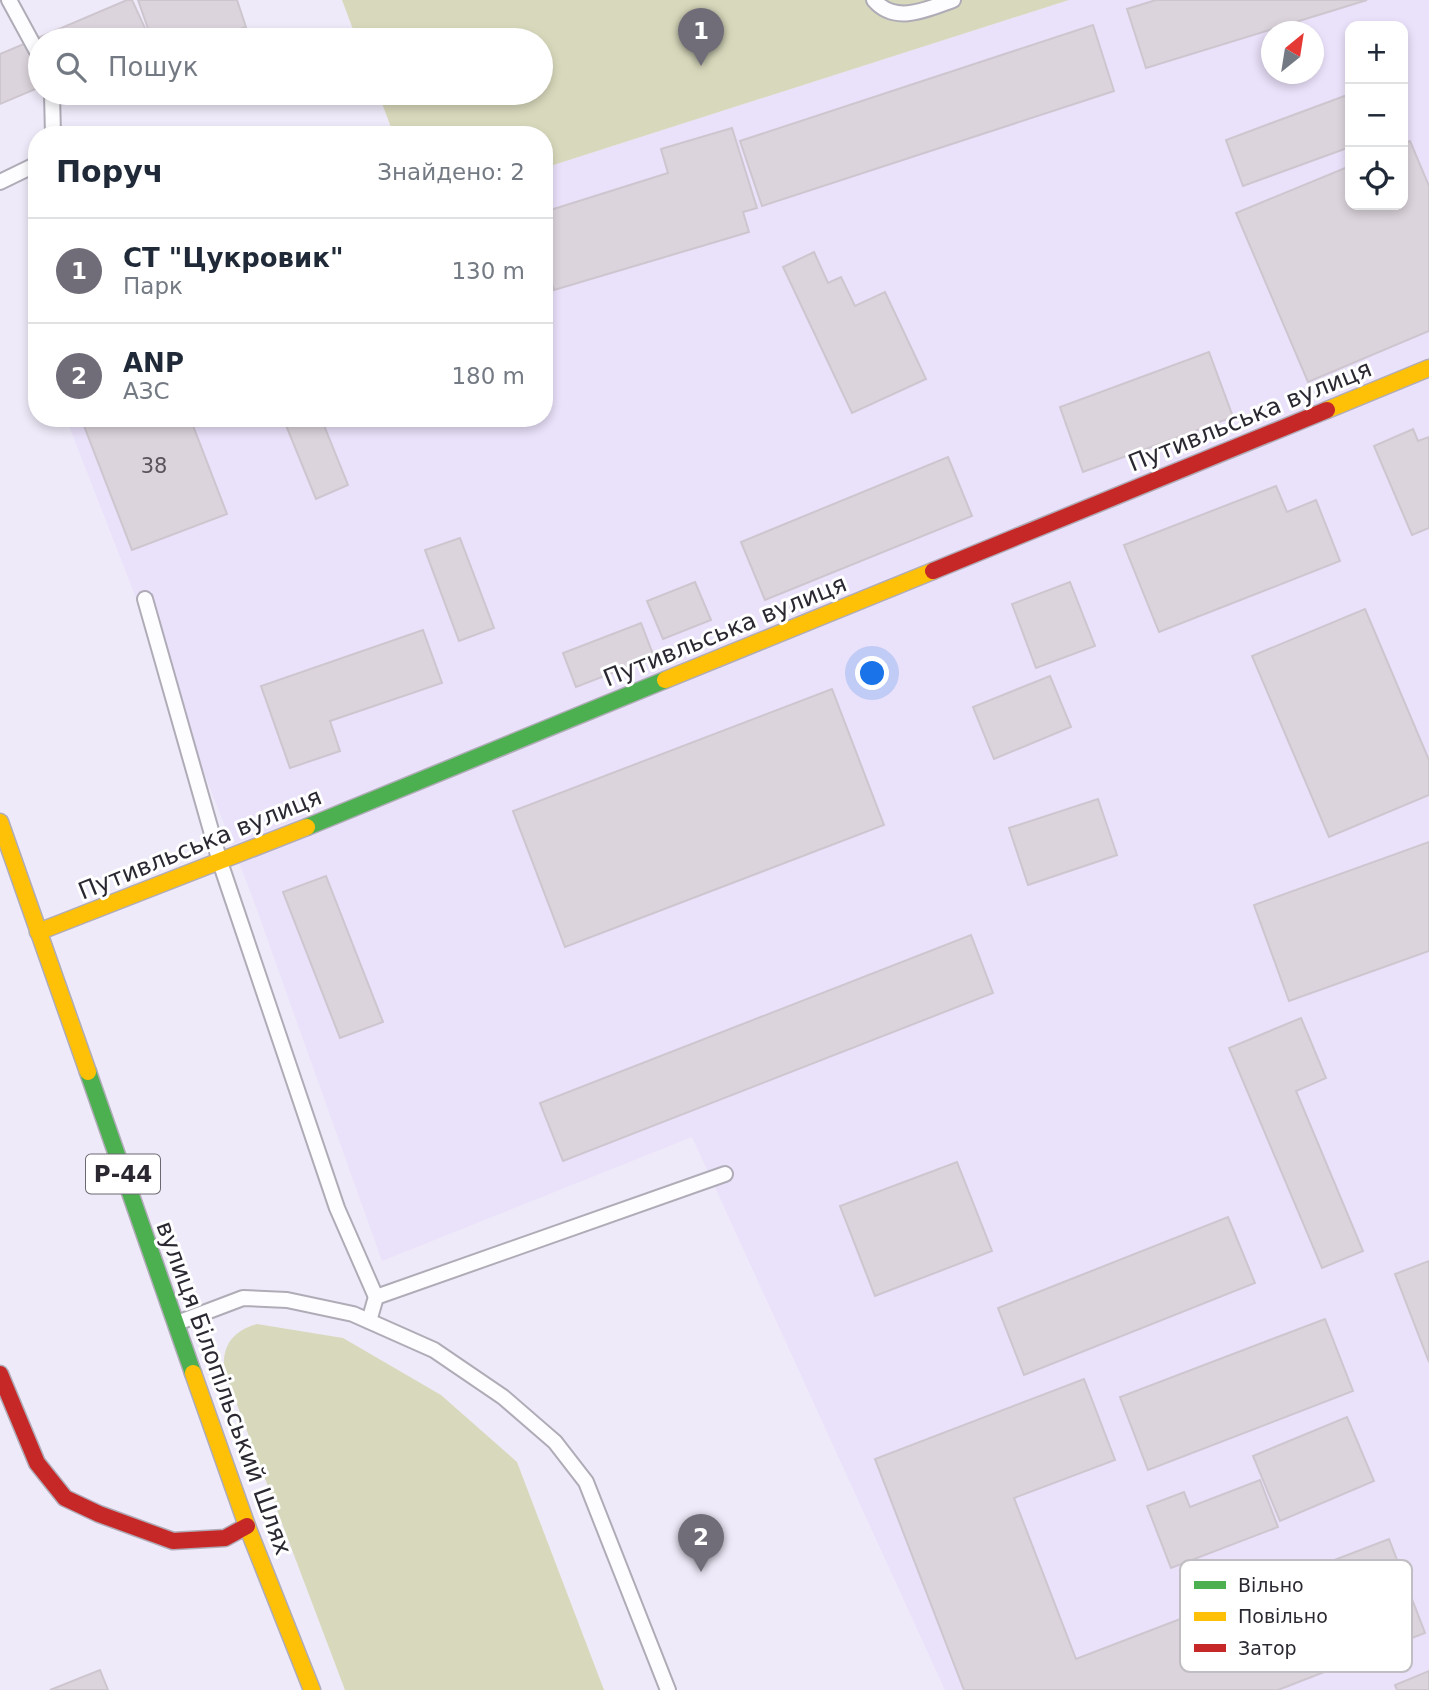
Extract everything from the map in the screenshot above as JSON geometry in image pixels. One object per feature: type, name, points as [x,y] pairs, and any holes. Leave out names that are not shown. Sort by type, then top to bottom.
[{"type":"street","name":"Путивльська вулиця","points":[[38,932],[220,862],[1429,368]]},
{"type":"street","name":"вулиця Білопільський Шлях","points":[[0,821],[247,1526],[312,1690]]},
{"type":"street","points":[[0,1374],[37,1463],[65,1498],[99,1514],[173,1541],[225,1538],[247,1526]]},
{"type":"lane","points":[[9,0],[28,35]]},
{"type":"lane","points":[[874,0],[892,13],[917,13],[953,0]]},
{"type":"lane","points":[[52,105],[53,126]]},
{"type":"lane","points":[[0,182],[28,168]]},
{"type":"lane","points":[[145,599],[220,862],[337,1208],[376,1297],[369,1321]]},
{"type":"lane","points":[[376,1297],[725,1174]]},
{"type":"lane","points":[[176,1323],[243,1298],[288,1300],[353,1314],[434,1350],[503,1397],[555,1442],[586,1482],[668,1690]]},
{"type":"shaded area","points":[[1069,0],[1429,0],[1429,1690],[945,1690],[692,1137],[382,1261],[252,896],[70,427],[553,427],[553,165]]},
{"type":"green space","points":[[342,0],[1069,0],[553,165],[553,126],[391,126],[383,105],[553,105],[553,28],[352,28]]},
{"type":"green space","points":[[257,1324],[343,1338],[441,1395],[517,1462],[604,1690],[345,1690],[224,1370],[225,1353],[231,1340],[241,1331]]},
{"type":"building","points":[[132,0],[145,28],[61,28]]},
{"type":"building","points":[[138,0],[237,0],[246,27],[243,28],[148,28]]},
{"type":"building","points":[[1156,0],[1367,0],[1299,21],[1261,21],[1261,33],[1146,68],[1127,9]]},
{"type":"building","points":[[1093,25],[1114,91],[762,206],[740,141]]},
{"type":"building","points":[[28,42],[28,92],[0,104],[0,54]]},
{"type":"building","points":[[1345,96],[1345,149],[1243,186],[1226,140]]},
{"type":"building","points":[[732,128],[757,208],[743,212],[749,232],[554,290],[553,209],[668,173],[661,149]]},
{"type":"building","points":[[1410,141],[1429,186],[1429,331],[1308,382],[1236,213],[1345,168],[1345,210],[1408,210]]},
{"type":"building","points":[[814,252],[828,283],[841,277],[855,306],[885,292],[926,379],[852,413],[783,267]]},
{"type":"building","points":[[1209,352],[1233,417],[1083,472],[1060,407]]},
{"type":"building","points":[[84,427],[193,427],[227,514],[132,550]]},
{"type":"building","points":[[287,427],[325,427],[348,485],[316,499]]},
{"type":"building","points":[[1413,429],[1418,441],[1429,437],[1429,528],[1412,535],[1374,446]]},
{"type":"building","points":[[948,457],[972,516],[765,600],[741,542]]},
{"type":"building","points":[[1276,486],[1287,512],[1316,500],[1340,561],[1159,632],[1124,545]]},
{"type":"building","points":[[460,538],[494,628],[459,641],[425,550]]},
{"type":"building","points":[[695,582],[711,620],[663,639],[647,601]]},
{"type":"building","points":[[1070,582],[1095,646],[1036,668],[1012,604]]},
{"type":"building","points":[[1365,609],[1429,760],[1429,795],[1329,837],[1252,656]]},
{"type":"building","points":[[641,623],[654,657],[576,687],[563,653]]},
{"type":"building","points":[[423,630],[442,683],[330,721],[340,751],[290,768],[261,686]]},
{"type":"building","points":[[1050,676],[1071,727],[994,759],[973,707]]},
{"type":"building","points":[[832,689],[884,825],[565,947],[513,811]]},
{"type":"building","points":[[1098,799],[1117,855],[1028,885],[1009,828]]},
{"type":"building","points":[[1429,842],[1429,951],[1289,1001],[1254,905]]},
{"type":"building","points":[[326,876],[383,1022],[340,1038],[283,892]]},
{"type":"building","points":[[971,935],[993,993],[563,1161],[540,1103]]},
{"type":"building","points":[[1301,1018],[1326,1078],[1296,1091],[1363,1251],[1322,1268],[1229,1048]]},
{"type":"building","points":[[957,1162],[992,1251],[875,1296],[840,1206]]},
{"type":"building","points":[[1228,1217],[1255,1283],[1024,1375],[998,1308]]},
{"type":"building","points":[[1429,1261],[1429,1362],[1395,1274]]},
{"type":"building","points":[[1325,1319],[1353,1391],[1148,1470],[1120,1397]]},
{"type":"building","points":[[1084,1379],[1115,1460],[1014,1498],[1076,1659],[1180,1619],[1180,1672],[1324,1672],[1278,1690],[964,1690],[875,1459]]},
{"type":"building","points":[[1347,1417],[1374,1481],[1280,1521],[1253,1456]]},
{"type":"building","points":[[1260,1480],[1278,1527],[1192,1560],[1180,1560],[1180,1565],[1171,1568],[1147,1506],[1184,1492],[1190,1507]]},
{"type":"building","points":[[1389,1539],[1397,1560],[1334,1560]]},
{"type":"building","points":[[1412,1599],[1425,1633],[1412,1638]]},
{"type":"building","points":[[100,1670],[108,1690],[50,1690]]},
{"type":"building","points":[[1429,1671],[1429,1690],[1397,1690],[1395,1685]]},
{"type":"traffic: fast","points":[[307,827],[665,680]]},
{"type":"traffic: fast","points":[[88,1072],[193,1373]]},
{"type":"traffic: slow","points":[[1327,410],[1429,368]]},
{"type":"traffic: slow","points":[[665,680],[933,571]]},
{"type":"traffic: slow","points":[[0,822],[88,1072]]},
{"type":"traffic: slow","points":[[38,932],[307,827]]},
{"type":"traffic: slow","points":[[193,1373],[247,1526],[312,1690]]},
{"type":"traffic: jam","points":[[933,571],[1327,410]]},
{"type":"traffic: jam","points":[[0,1374],[37,1463],[65,1498],[99,1514],[173,1541],[225,1538],[247,1526]]},
{"type":"place","name":"СТ \"Цукровик\"","points":[[701,66]]},
{"type":"place","name":"ANP","points":[[701,1572]]}]
